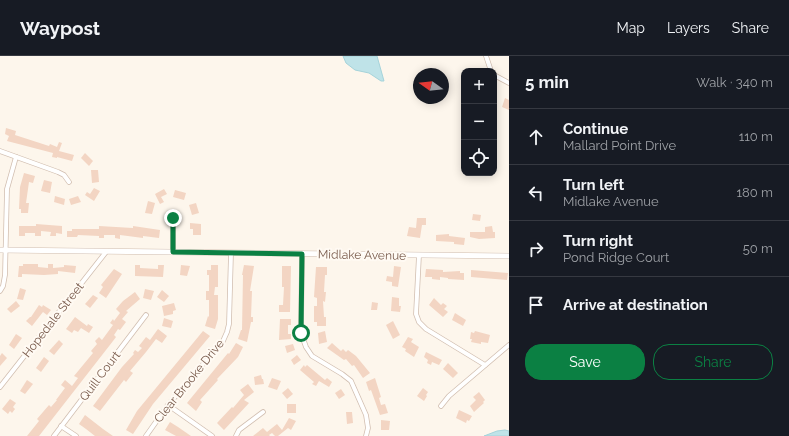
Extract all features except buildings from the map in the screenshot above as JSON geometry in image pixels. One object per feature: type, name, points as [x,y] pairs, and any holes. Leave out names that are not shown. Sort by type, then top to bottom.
[{"type":"street","points":[[486,56],[489,68]]},
{"type":"street","points":[[497,77],[509,83]]},
{"type":"street","points":[[0,151],[58,172],[64,175],[69,182]]},
{"type":"street","points":[[0,291],[4,282],[3,250],[7,189],[16,157]]},
{"type":"street","points":[[173,218],[173,252]]},
{"type":"street","name":"Midlake Avenue","points":[[3,250],[509,256]]},
{"type":"street","name":"Hopedale Street","points":[[0,387],[106,252]]},
{"type":"street","name":"Clear Brooke Drive","points":[[146,436],[168,405],[223,341],[229,324],[231,253]]},
{"type":"street","points":[[302,254],[301,333],[306,347],[312,356],[351,381],[366,415],[368,428],[366,436]]},
{"type":"street","points":[[419,256],[416,314],[419,322],[426,329],[485,365]]},
{"type":"street","name":"Quill Court","points":[[54,436],[146,315]]},
{"type":"street","points":[[441,406],[449,396],[509,346]]},
{"type":"street","points":[[168,405],[212,436]]},
{"type":"street","points":[[236,436],[239,430],[263,412]]},
{"type":"street","points":[[61,426],[76,436]]},
{"type":"water","points":[[343,56],[377,56],[384,81],[381,81],[369,73],[355,70],[346,63]]},
{"type":"water","points":[[497,431],[509,431],[509,436],[484,436]]},
{"type":"route","points":[[173,218],[173,252],[302,254],[301,333]]}]
